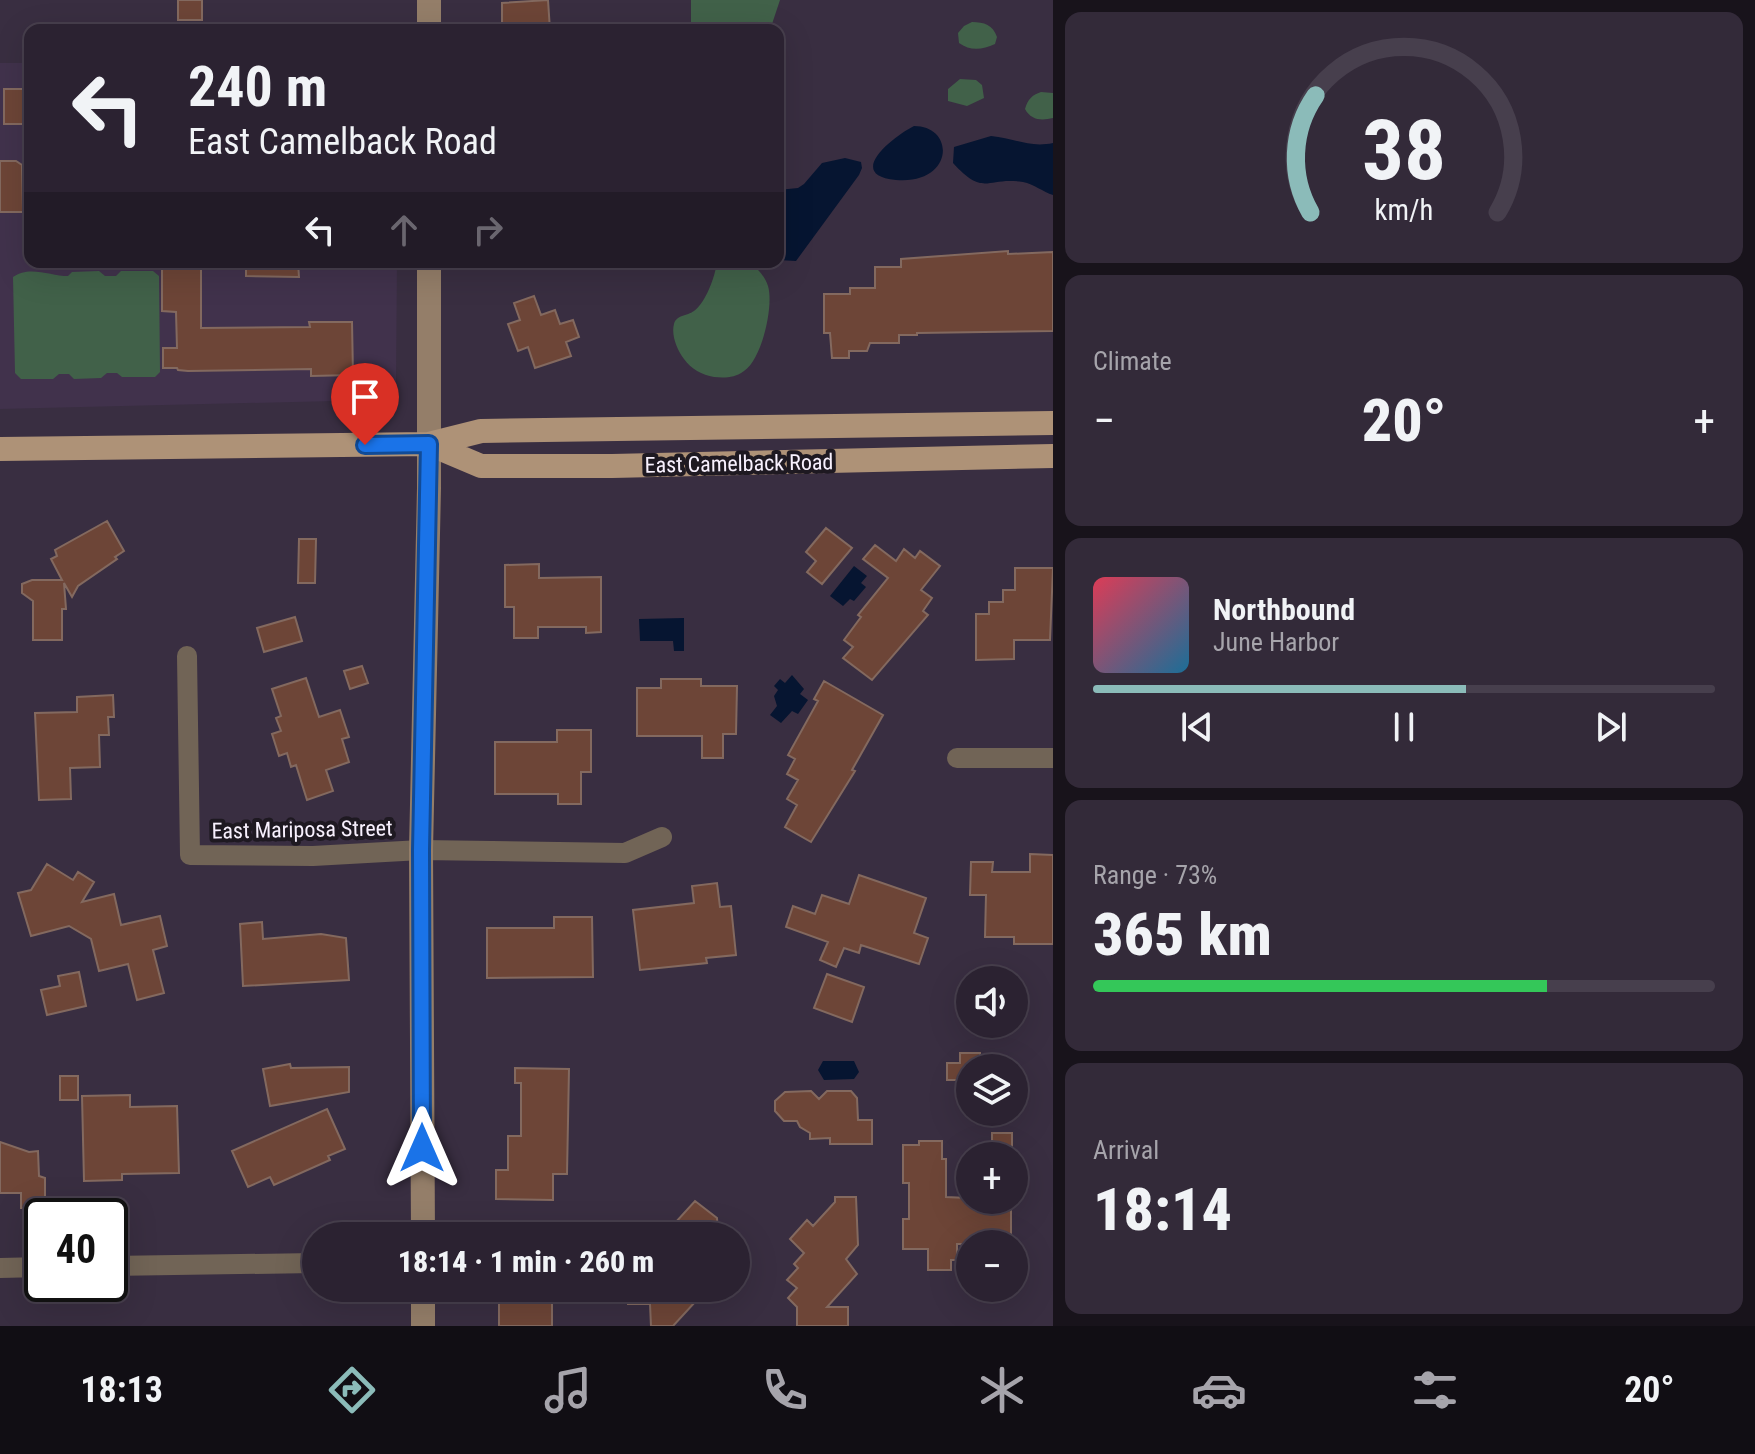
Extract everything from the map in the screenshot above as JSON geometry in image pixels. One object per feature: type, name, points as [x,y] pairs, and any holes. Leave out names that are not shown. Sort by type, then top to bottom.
[{"type":"main road","name":"East Camelback Road","points":[[0,449],[429,444],[481,431],[1053,423]]},
{"type":"main road","points":[[1024,424],[1024,456]]},
{"type":"main road","points":[[781,427],[782,462]]},
{"type":"main road","name":"East Camelback Road","points":[[429,444],[481,466],[1053,456]]},
{"type":"street","points":[[429,0],[429,24]]},
{"type":"street","points":[[423,1222],[421,850],[429,444],[429,268]]},
{"type":"street","name":"East Mariposa Street","points":[[187,656],[190,855],[313,856],[421,850]]},
{"type":"street","points":[[957,758],[1053,758]]},
{"type":"street","points":[[421,850],[625,853],[662,837]]},
{"type":"street","points":[[128,1266],[302,1263]]},
{"type":"street","points":[[0,1268],[24,1267]]},
{"type":"street","points":[[423,1302],[423,1326]]},
{"type":"shaded area","points":[[0,63],[24,63],[24,268],[397,268],[396,383],[375,400],[0,409]]},
{"type":"green space","points":[[691,0],[780,0],[772,24],[691,24]]},
{"type":"green space","points":[[972,22],[990,27],[997,37],[995,44],[976,49],[959,43],[958,33]]},
{"type":"green space","points":[[960,79],[976,80],[982,85],[984,98],[967,106],[948,101],[948,89]]},
{"type":"green space","points":[[1041,92],[1053,93],[1053,118],[1037,119],[1025,109],[1031,98]]},
{"type":"green space","points":[[716,268],[756,268],[768,286],[769,306],[761,344],[750,365],[737,375],[714,377],[697,371],[684,359],[675,342],[673,333],[677,319],[694,311],[712,282]]},
{"type":"green space","points":[[99,271],[105,276],[116,276],[121,271],[153,271],[159,276],[160,372],[155,377],[122,377],[117,373],[107,373],[101,378],[74,379],[69,374],[59,374],[53,379],[21,379],[15,373],[13,277],[26,272],[68,276],[72,272]]},
{"type":"water","points":[[914,126],[937,135],[942,144],[938,165],[929,174],[915,179],[881,177],[874,171],[878,155],[895,138]]},
{"type":"water","points":[[991,136],[1029,144],[1053,143],[1053,195],[1023,182],[979,183],[953,163],[954,147]]},
{"type":"water","points":[[845,158],[861,162],[862,168],[796,261],[784,260],[784,189],[804,184],[822,163]]},
{"type":"water","points":[[854,566],[867,576],[861,583],[866,587],[854,601],[850,599],[843,606],[830,596]]},
{"type":"water","points":[[684,618],[684,651],[674,651],[673,641],[640,641],[639,619]]},
{"type":"water","points":[[792,675],[804,689],[800,694],[808,700],[798,714],[792,711],[781,723],[770,715],[777,706],[774,696],[778,690],[774,686],[780,679],[785,683]]},
{"type":"water","points":[[823,1061],[854,1061],[859,1072],[854,1079],[824,1080],[818,1070]]},
{"type":"building","points":[[178,0],[202,0],[202,20],[178,20]]},
{"type":"building","points":[[548,0],[550,24],[502,24],[502,3]]},
{"type":"building","points":[[4,89],[24,89],[24,124],[4,124]]},
{"type":"building","points":[[0,161],[16,161],[22,165],[23,212],[0,212]]},
{"type":"building","points":[[1008,251],[1008,254],[1053,252],[1053,331],[899,335],[899,343],[870,343],[867,351],[849,351],[849,358],[832,358],[830,333],[824,333],[824,294],[850,294],[850,288],[875,288],[875,267],[901,267],[901,259]]},
{"type":"building","points":[[162,268],[201,268],[201,328],[310,327],[309,322],[352,322],[353,375],[311,376],[311,369],[188,371],[163,368],[163,348],[177,348],[176,312],[162,311]]},
{"type":"building","points":[[246,268],[298,268],[299,277],[246,276]]},
{"type":"building","points":[[534,296],[541,315],[555,310],[560,324],[573,320],[579,337],[566,342],[571,356],[535,368],[528,347],[518,351],[508,324],[520,320],[514,303]]},
{"type":"building","points":[[107,521],[124,551],[78,586],[72,597],[64,583],[66,609],[62,609],[62,640],[33,640],[33,601],[22,593],[22,584],[32,580],[62,580],[51,559],[57,556],[55,550]]},
{"type":"building","points":[[826,528],[852,548],[822,584],[807,572],[816,561],[806,552]]},
{"type":"building","points":[[299,539],[316,539],[315,583],[298,583]]},
{"type":"building","points":[[875,545],[896,561],[904,549],[915,558],[920,551],[940,566],[921,590],[932,598],[923,611],[928,615],[872,680],[843,658],[853,647],[844,640],[861,617],[858,615],[888,578],[863,559]]},
{"type":"building","points":[[539,564],[539,578],[601,577],[601,632],[586,633],[586,627],[538,627],[538,638],[514,638],[514,607],[505,607],[505,565]]},
{"type":"building","points":[[1015,568],[1053,568],[1050,640],[1014,640],[1014,659],[976,660],[976,614],[989,614],[989,602],[1003,602],[1003,590],[1015,590]]},
{"type":"building","points":[[295,617],[302,641],[264,652],[257,628]]},
{"type":"building","points":[[362,666],[368,683],[350,689],[344,671]]},
{"type":"building","points":[[306,678],[319,717],[340,710],[349,737],[342,739],[349,762],[326,770],[333,791],[307,800],[296,765],[291,767],[287,753],[279,756],[272,734],[281,731],[276,718],[281,716],[272,689]]},
{"type":"building","points":[[661,679],[701,679],[701,686],[737,686],[736,734],[723,734],[723,758],[702,758],[702,736],[637,736],[637,688],[661,688]]},
{"type":"building","points":[[824,681],[883,715],[852,770],[855,771],[811,842],[785,827],[797,805],[787,799],[798,780],[787,774],[795,759],[788,755],[818,701],[814,699]]},
{"type":"building","points":[[113,695],[114,717],[108,717],[109,735],[99,735],[100,767],[70,768],[71,799],[39,800],[35,713],[77,712],[77,697]]},
{"type":"building","points":[[557,730],[591,730],[591,772],[581,772],[581,804],[558,804],[558,794],[495,794],[495,742],[557,742]]},
{"type":"building","points":[[1030,854],[1053,855],[1053,944],[1014,944],[1014,937],[985,937],[986,895],[970,895],[971,862],[993,862],[992,872],[1030,872]]},
{"type":"building","points":[[47,864],[73,880],[78,872],[94,882],[82,902],[114,894],[121,925],[160,916],[167,946],[153,950],[164,993],[137,1000],[128,964],[99,971],[91,939],[69,926],[31,936],[18,893],[31,890]]},
{"type":"building","points":[[859,875],[926,898],[914,933],[928,938],[919,964],[861,945],[859,953],[844,948],[836,967],[820,960],[828,942],[786,927],[793,906],[815,914],[822,895],[849,904]]},
{"type":"building","points":[[717,883],[720,907],[731,906],[736,955],[706,958],[707,963],[640,970],[633,910],[694,903],[692,886]]},
{"type":"building","points":[[554,917],[592,917],[593,977],[487,978],[487,928],[554,928]]},
{"type":"building","points":[[262,922],[263,939],[321,934],[346,938],[349,980],[243,986],[240,924]]},
{"type":"building","points":[[79,972],[86,1006],[47,1015],[41,990],[60,986],[58,976]]},
{"type":"building","points":[[827,974],[864,987],[852,1022],[814,1008]]},
{"type":"building","points":[[947,1063],[956,1063],[956,1080],[947,1080]]},
{"type":"building","points":[[290,1064],[291,1068],[349,1067],[349,1092],[270,1106],[263,1069]]},
{"type":"building","points":[[515,1068],[569,1069],[567,1174],[553,1174],[553,1200],[496,1199],[496,1170],[508,1170],[508,1136],[521,1136],[521,1083],[515,1083]]},
{"type":"building","points":[[60,1076],[78,1076],[78,1100],[60,1100]]},
{"type":"building","points":[[811,1091],[819,1099],[827,1091],[851,1091],[857,1098],[858,1120],[872,1120],[872,1144],[830,1144],[830,1138],[810,1139],[810,1133],[797,1121],[784,1121],[775,1111],[775,1101],[785,1092]]},
{"type":"building","points":[[130,1095],[130,1107],[177,1106],[179,1173],[122,1174],[122,1180],[84,1181],[82,1096]]},
{"type":"building","points":[[327,1109],[345,1149],[328,1156],[330,1160],[274,1185],[270,1177],[248,1187],[232,1151]]},
{"type":"building","points":[[992,1133],[1012,1133],[1012,1142],[992,1142]]},
{"type":"building","points":[[919,1141],[942,1141],[942,1159],[946,1159],[946,1197],[956,1197],[956,1214],[1011,1214],[1011,1230],[956,1230],[956,1260],[951,1260],[951,1270],[928,1270],[928,1249],[903,1249],[903,1219],[909,1219],[909,1183],[903,1183],[903,1145],[919,1145]]},
{"type":"building","points":[[0,1142],[29,1152],[38,1151],[39,1176],[45,1178],[45,1198],[24,1198],[24,1208],[21,1208],[21,1193],[0,1193]]},
{"type":"building","points":[[835,1197],[856,1197],[858,1245],[846,1259],[857,1274],[827,1307],[848,1307],[848,1326],[797,1326],[797,1307],[788,1298],[797,1288],[787,1280],[798,1268],[794,1264],[804,1253],[790,1239],[807,1220],[813,1226],[835,1202]]},
{"type":"building","points":[[695,1201],[717,1218],[717,1222],[676,1222]]},
{"type":"building","points":[[499,1302],[552,1302],[552,1326],[499,1326]]},
{"type":"building","points":[[695,1302],[673,1326],[651,1326],[650,1304],[628,1304]]},
{"type":"route","points":[[365,445],[429,444],[421,850],[422,1148]]}]
